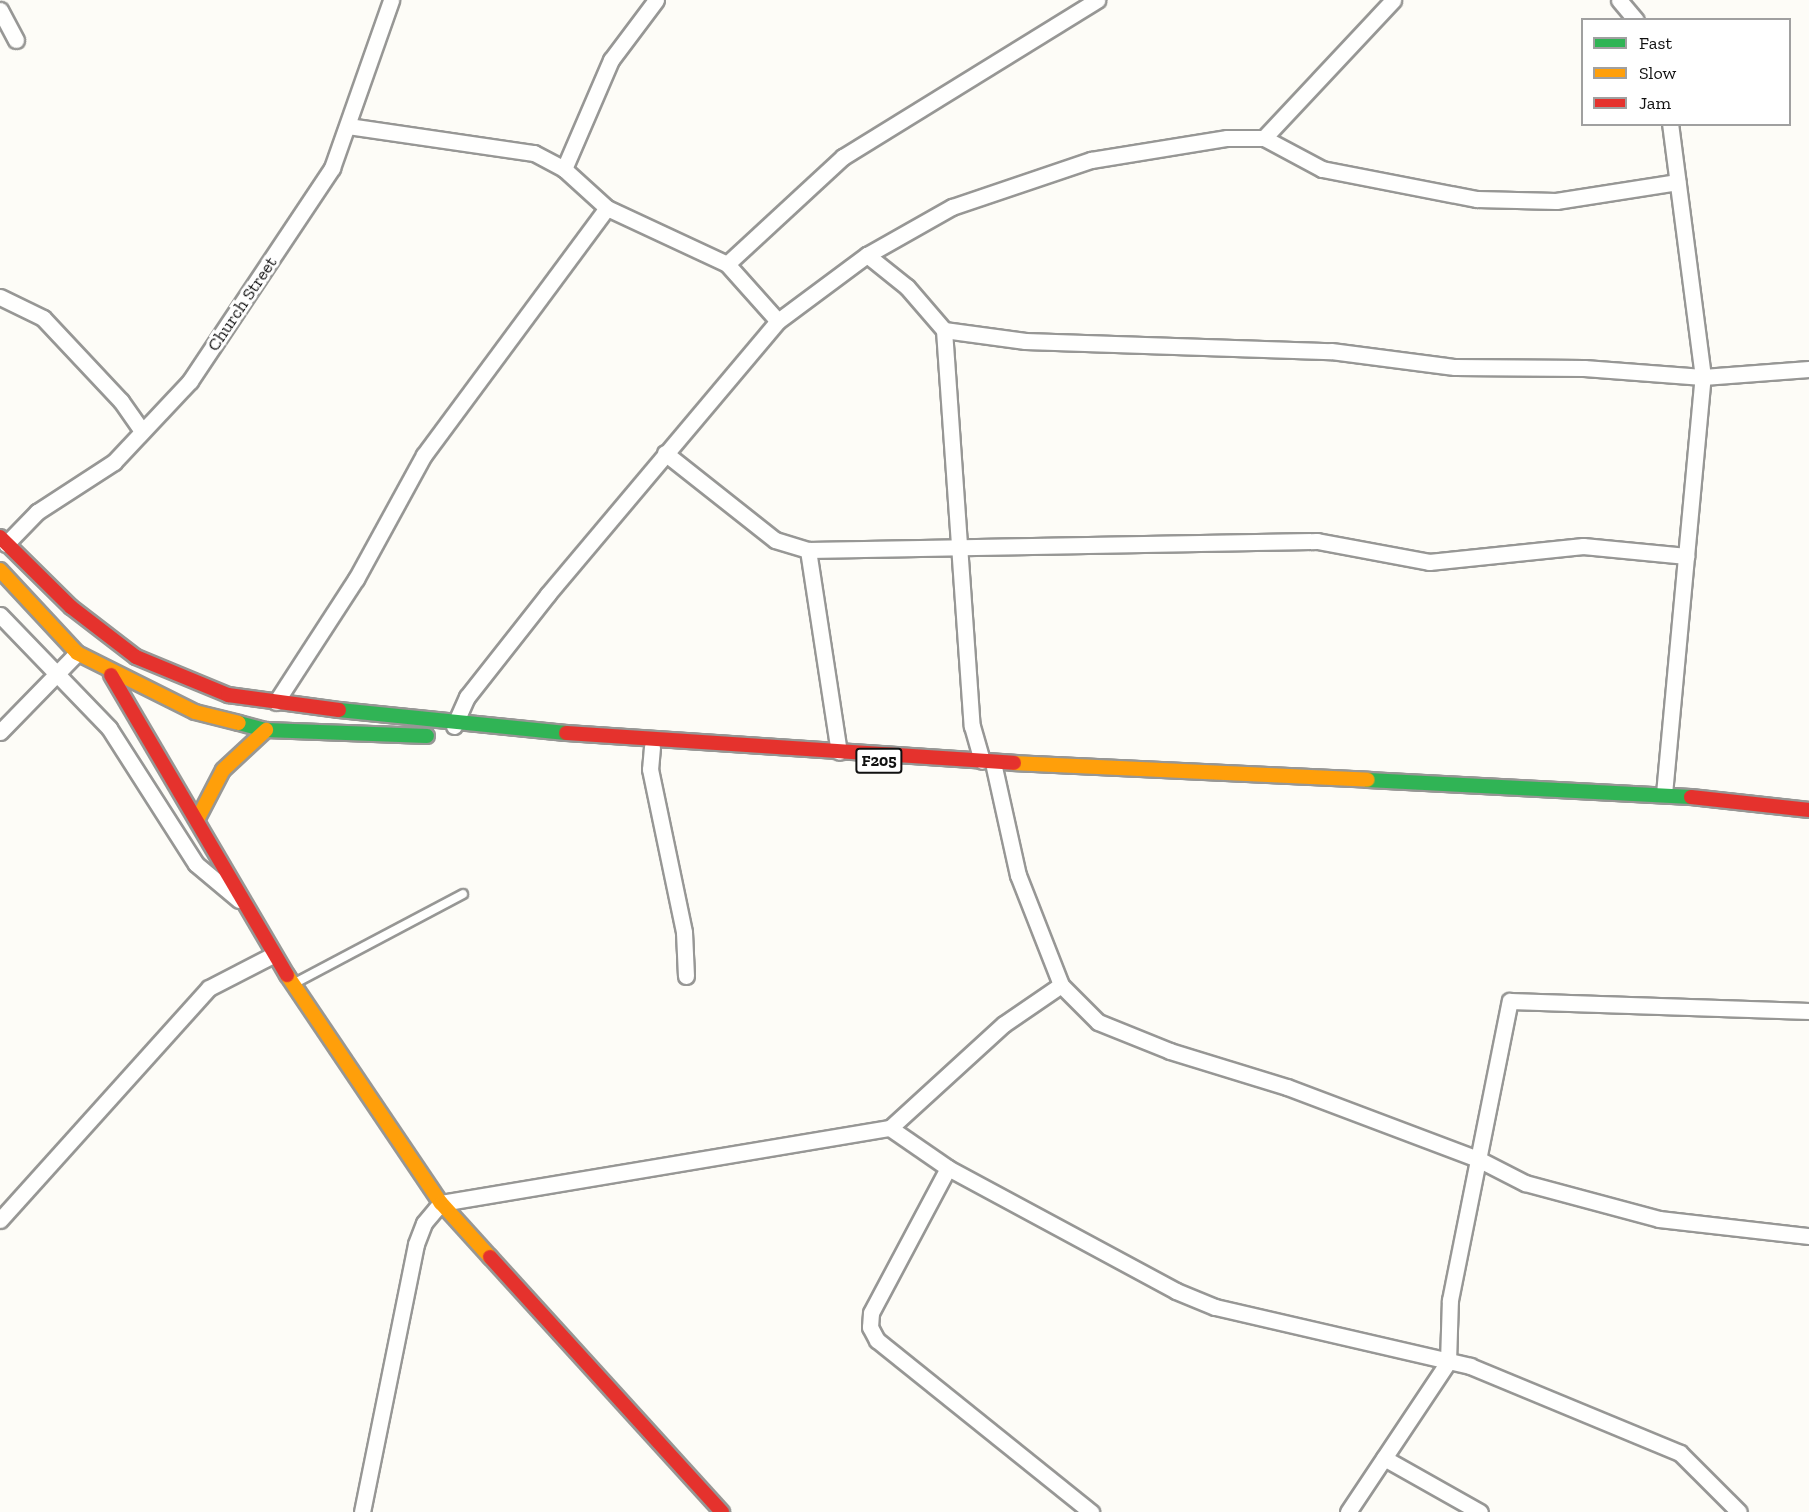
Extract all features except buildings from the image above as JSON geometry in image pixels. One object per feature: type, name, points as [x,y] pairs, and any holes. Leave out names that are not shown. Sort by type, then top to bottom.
[{"type":"main road","name":"F205","points":[[3,540],[70,607],[136,657],[228,695],[454,726],[988,764]]},
{"type":"main road","name":"F205","points":[[0,570],[76,653],[111,675],[195,712],[266,730],[988,764],[1665,801],[1809,819]]},
{"type":"main road","points":[[111,675],[273,955],[441,1203],[722,1512]]},
{"type":"main road","points":[[196,820],[223,771],[266,730]]},
{"type":"main road","name":"F205","points":[[1280,780],[1664,794],[1809,810]]},
{"type":"street","name":"Church Street","points":[[3,540],[37,512],[114,462],[141,430],[190,381],[332,168],[391,0]]},
{"type":"street","points":[[564,170],[611,60],[656,0]]},
{"type":"street","points":[[727,264],[843,157],[1097,0]]},
{"type":"street","points":[[1264,138],[1393,0]]},
{"type":"street","points":[[1619,0],[1634,18]]},
{"type":"street","points":[[0,10],[16,40]]},
{"type":"street","points":[[348,126],[534,153],[564,170],[607,208],[727,264],[778,321]]},
{"type":"street","points":[[1664,794],[1703,377],[1670,126]]},
{"type":"street","points":[[454,726],[467,698],[665,453],[778,321],[867,255],[952,207],[1091,160],[1157,147],[1264,138],[1322,169],[1477,200],[1556,201],[1678,182]]},
{"type":"street","points":[[276,702],[356,579],[424,455],[607,208]]},
{"type":"street","points":[[867,255],[907,287],[944,330],[957,543],[972,726],[988,764],[1018,874],[1061,985],[1098,1022],[1480,1160],[1525,1183],[1659,1219],[1809,1236]]},
{"type":"street","points":[[0,297],[43,318],[121,401],[141,430]]},
{"type":"street","points":[[944,330],[1025,340],[1330,351],[1455,367],[1584,368],[1703,377],[1809,369]]},
{"type":"street","points":[[665,453],[775,540],[808,550],[957,543],[1114,548],[1317,541],[1429,562],[1583,546],[1687,556]]},
{"type":"street","points":[[808,550],[839,752]]},
{"type":"street","points":[[0,615],[109,728],[196,864],[241,901]]},
{"type":"street","points":[[0,732],[58,676],[76,653]]},
{"type":"street","points":[[652,747],[650,769],[684,932],[686,976]]},
{"type":"street","points":[[0,1220],[209,988],[273,955]]},
{"type":"street","points":[[362,1512],[416,1244],[424,1223],[441,1203],[890,1128],[1004,1024],[1061,985]]},
{"type":"street","points":[[1348,1512],[1448,1362],[1450,1300],[1480,1160],[1510,1001],[1809,1011]]},
{"type":"street","points":[[890,1128],[948,1168],[1215,1306],[1470,1366],[1680,1453],[1739,1512]]},
{"type":"street","points":[[948,1168],[871,1313],[870,1327],[877,1340],[1091,1512]]},
{"type":"street","points":[[1384,1458],[1479,1512]]},
{"type":"lane","points":[[294,983],[463,894]]},
{"type":"traffic: fast","points":[[339,710],[566,733]]},
{"type":"traffic: fast","points":[[239,723],[266,730],[427,736]]},
{"type":"traffic: fast","points":[[1368,780],[1691,797]]},
{"type":"traffic: slow","points":[[0,570],[77,653],[195,712],[239,723]]},
{"type":"traffic: slow","points":[[197,820],[223,770],[266,730]]},
{"type":"traffic: slow","points":[[1014,763],[1368,780]]},
{"type":"traffic: slow","points":[[287,975],[441,1203],[490,1257]]},
{"type":"traffic: jam","points":[[0,537],[71,607],[136,657],[228,695],[339,710]]},
{"type":"traffic: jam","points":[[111,675],[287,975]]},
{"type":"traffic: jam","points":[[566,733],[1014,763]]},
{"type":"traffic: jam","points":[[1691,797],[1809,810]]},
{"type":"traffic: jam","points":[[490,1257],[722,1512]]}]
